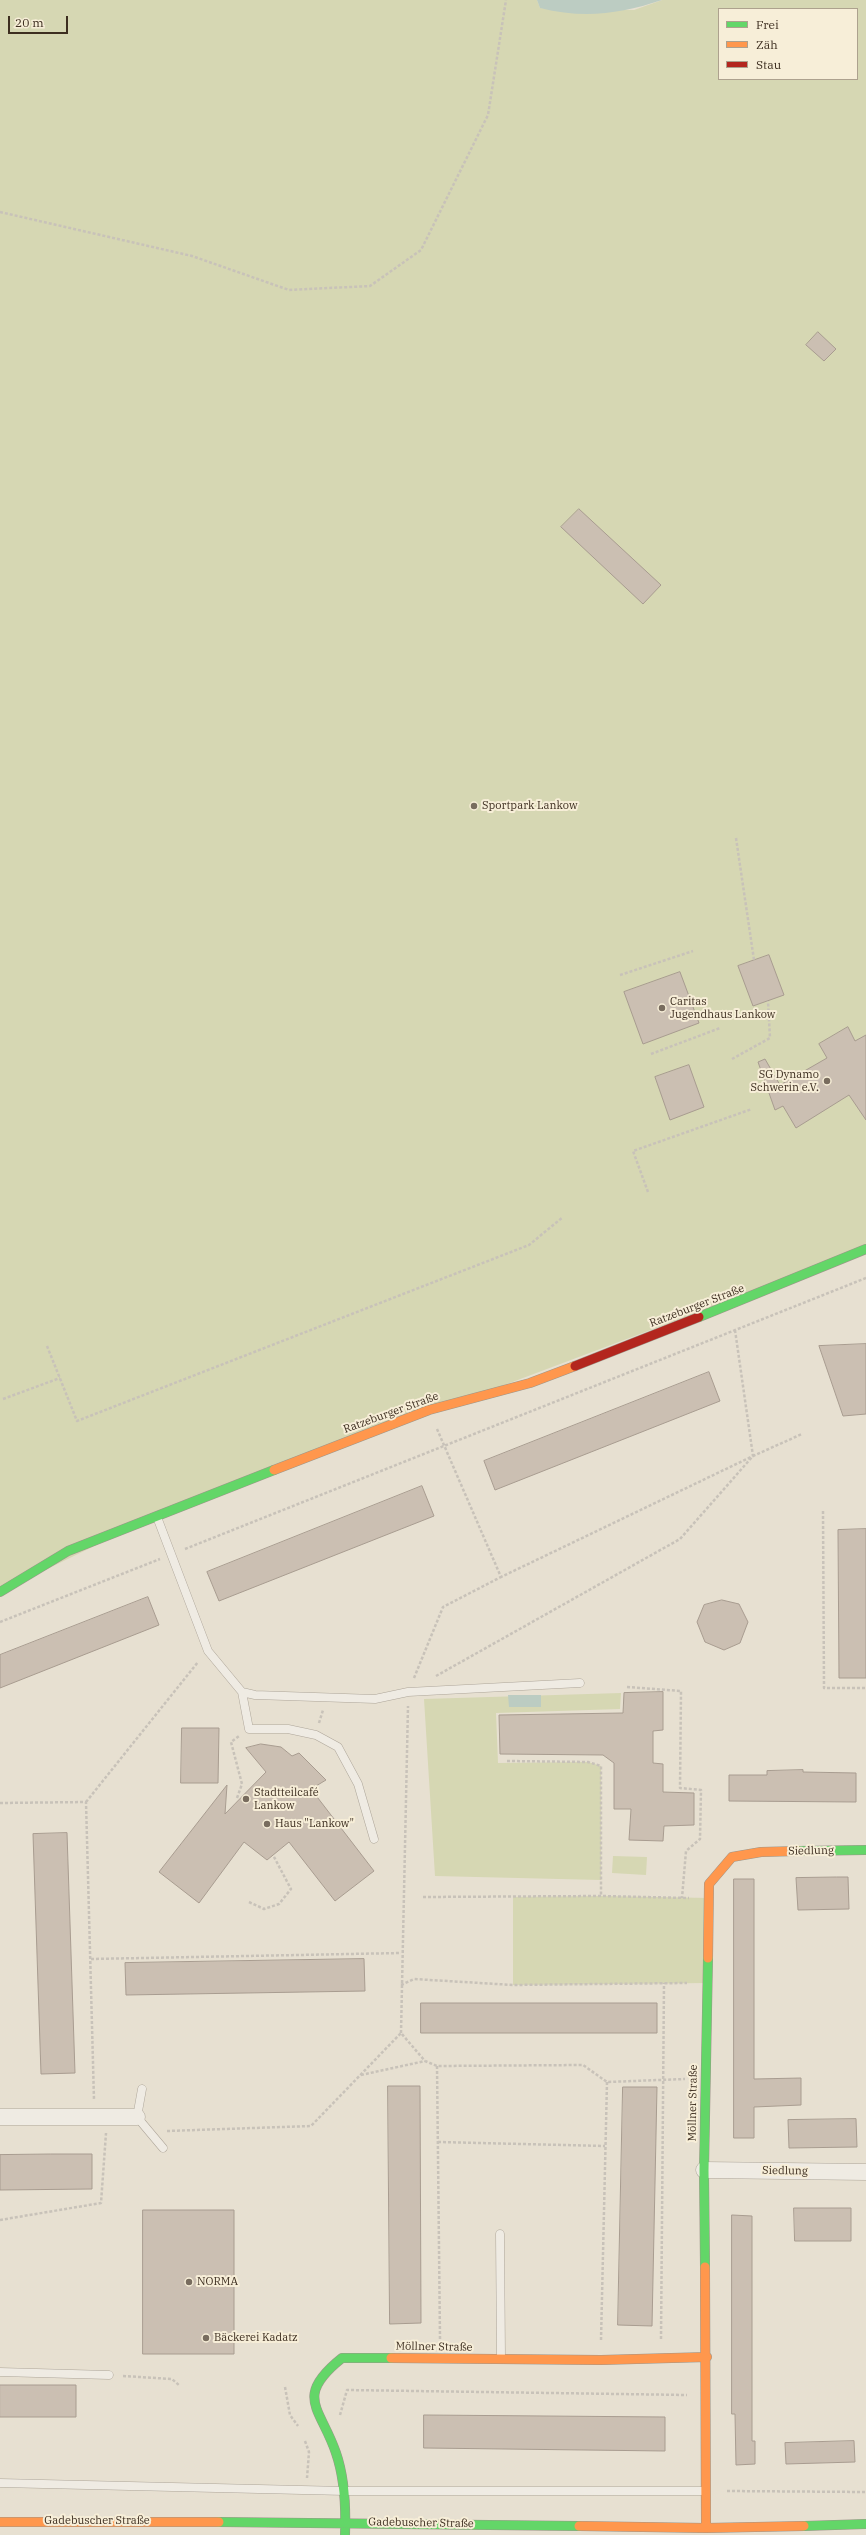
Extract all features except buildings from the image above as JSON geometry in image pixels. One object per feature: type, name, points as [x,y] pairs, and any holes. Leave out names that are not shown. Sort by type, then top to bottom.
[{"type":"street","name":"Ratzeburger Straße","points":[[0,1592],[68,1552],[156,1516],[429,1410],[530,1383],[768,1291],[866,1249]]},
{"type":"street","name":"Siedlung","points":[[732,1857],[761,1852],[866,1850]]},
{"type":"street","name":"Möllner Straße","points":[[706,2528],[707,2357],[704,2170],[710,1884],[732,1857]]},
{"type":"street","points":[[0,2117],[137,2117]]},
{"type":"street","name":"Siedlung","points":[[704,2170],[866,2172]]},
{"type":"street","name":"Möllner Straße","points":[[345,2535],[345,2491],[335,2451],[314,2409],[315,2389],[326,2371],[342,2358],[440,2360],[601,2360],[707,2357]]},
{"type":"street","name":"Gadebuscher Straße","points":[[0,2522],[346,2522],[838,2530],[866,2524]]},
{"type":"lane","points":[[156,1516],[208,1651],[242,1692],[249,1729],[288,1729],[316,1735],[338,1747],[358,1784],[374,1839]]},
{"type":"lane","points":[[242,1692],[255,1695],[375,1699],[408,1692],[580,1682]]},
{"type":"lane","points":[[142,2089],[137,2117],[163,2148]]},
{"type":"lane","points":[[500,2234],[501,2360]]},
{"type":"lane","points":[[0,2372],[109,2375]]},
{"type":"lane","points":[[0,2482],[345,2491],[706,2491]]},
{"type":"path","points":[[0,212],[192,256],[289,290],[370,286],[421,250],[488,115],[506,0]]},
{"type":"path","points":[[736,838],[754,960]]},
{"type":"path","points":[[620,975],[693,951]]},
{"type":"path","points":[[732,1059],[770,1038],[768,1001]]},
{"type":"path","points":[[651,1054],[720,1028]]},
{"type":"path","points":[[648,1192],[633,1151],[752,1109]]},
{"type":"path","points":[[47,1346],[77,1421],[529,1246],[563,1216]]},
{"type":"path","points":[[0,1622],[172,1555],[866,1278]]},
{"type":"path","points":[[735,1330],[754,1456]]},
{"type":"path","points":[[3,1399],[60,1378]]},
{"type":"path","points":[[429,1410],[501,1577]]},
{"type":"path","points":[[706,2079],[607,2082],[583,2065],[437,2066],[425,2061],[401,2033],[401,1953],[408,1692],[443,1607],[501,1577],[802,1434]]},
{"type":"path","points":[[408,1692],[680,1539],[754,1456]]},
{"type":"path","points":[[823,1510],[824,1688],[866,1688]]},
{"type":"path","points":[[0,2220],[101,2203],[101,2116],[90,1959],[86,1802],[208,1651]]},
{"type":"path","points":[[627,1687],[681,1691],[680,1788],[701,1790],[700,1839],[686,1851],[682,1898]]},
{"type":"path","points":[[316,1735],[327,1698]]},
{"type":"path","points":[[236,1798],[242,1784],[231,1742],[249,1729]]},
{"type":"path","points":[[507,1761],[588,1762],[601,1766],[601,1896]]},
{"type":"path","points":[[0,1803],[86,1802]]},
{"type":"path","points":[[249,1902],[264,1909],[279,1904],[291,1890],[273,1855]]},
{"type":"path","points":[[423,1897],[601,1896],[710,1898]]},
{"type":"path","points":[[90,1959],[401,1953]]},
{"type":"path","points":[[401,1985],[414,1979],[513,1984],[708,1983]]},
{"type":"path","points":[[661,2359],[664,1983]]},
{"type":"path","points":[[148,2131],[311,2126],[401,2033]]},
{"type":"path","points":[[361,2075],[425,2061]]},
{"type":"path","points":[[437,2066],[440,2360]]},
{"type":"path","points":[[601,2360],[607,2082]]},
{"type":"path","points":[[438,2142],[605,2146]]},
{"type":"path","points":[[109,2375],[172,2379],[180,2386]]},
{"type":"path","points":[[284,2387],[290,2415],[300,2431]]},
{"type":"path","points":[[306,2490],[309,2452],[304,2436],[338,2420],[347,2390],[707,2395]]},
{"type":"path","points":[[706,2491],[866,2492]]},
{"type":"green space","name":"Sportpark Lankow","points":[[0,0],[537,0],[540,8],[634,10],[662,0],[866,0],[866,1249],[156,1516],[0,1592]]},
{"type":"green space","points":[[621,1693],[620,1709],[496,1713],[498,1763],[588,1762],[601,1766],[601,1880],[435,1876],[424,1699]]},
{"type":"green space","points":[[613,1856],[647,1857],[646,1875],[612,1873]]},
{"type":"green space","points":[[601,1896],[710,1898],[708,1983],[513,1985],[513,1897]]},
{"type":"shaded area","points":[[537,0],[662,0],[617,12],[587,14],[540,8]]},
{"type":"shaded area","points":[[508,1695],[541,1695],[541,1707],[509,1707]]},
{"type":"traffic: fast","points":[[699,1317],[866,1249]]},
{"type":"traffic: fast","points":[[0,1592],[68,1551],[274,1470]]},
{"type":"traffic: fast","points":[[798,1851],[866,1850]]},
{"type":"traffic: fast","points":[[705,2267],[704,2170],[708,1958]]},
{"type":"traffic: fast","points":[[345,2535],[345,2504],[339,2463],[330,2438],[318,2413],[315,2403],[315,2393],[318,2383],[327,2371],[342,2358],[391,2358]]},
{"type":"traffic: fast","points":[[219,2522],[579,2526]]},
{"type":"traffic: fast","points":[[804,2526],[866,2524]]},
{"type":"traffic: slow","points":[[274,1470],[429,1410],[530,1383],[575,1366]]},
{"type":"traffic: slow","points":[[708,1958],[709,1884],[732,1857],[761,1852],[798,1851]]},
{"type":"traffic: slow","points":[[705,2267],[706,2528]]},
{"type":"traffic: slow","points":[[391,2358],[601,2360],[707,2357]]},
{"type":"traffic: slow","points":[[0,2522],[219,2522]]},
{"type":"traffic: slow","points":[[579,2526],[706,2528],[804,2526]]},
{"type":"traffic: jam","points":[[575,1366],[699,1317]]},
{"type":"place","name":"Sportpark Lankow","points":[[474,806]]},
{"type":"place","name":"Caritas Jugendhaus Lankow","points":[[662,1008]]},
{"type":"place","name":"SG Dynamo Schwerin e.V.","points":[[827,1081]]},
{"type":"place","name":"Stadtteilcafé Lankow","points":[[246,1799]]},
{"type":"place","name":"Haus \"Lankow\"","points":[[267,1824]]},
{"type":"place","name":"NORMA","points":[[189,2282]]},
{"type":"place","name":"Bäckerei Kadatz","points":[[206,2338]]}]
